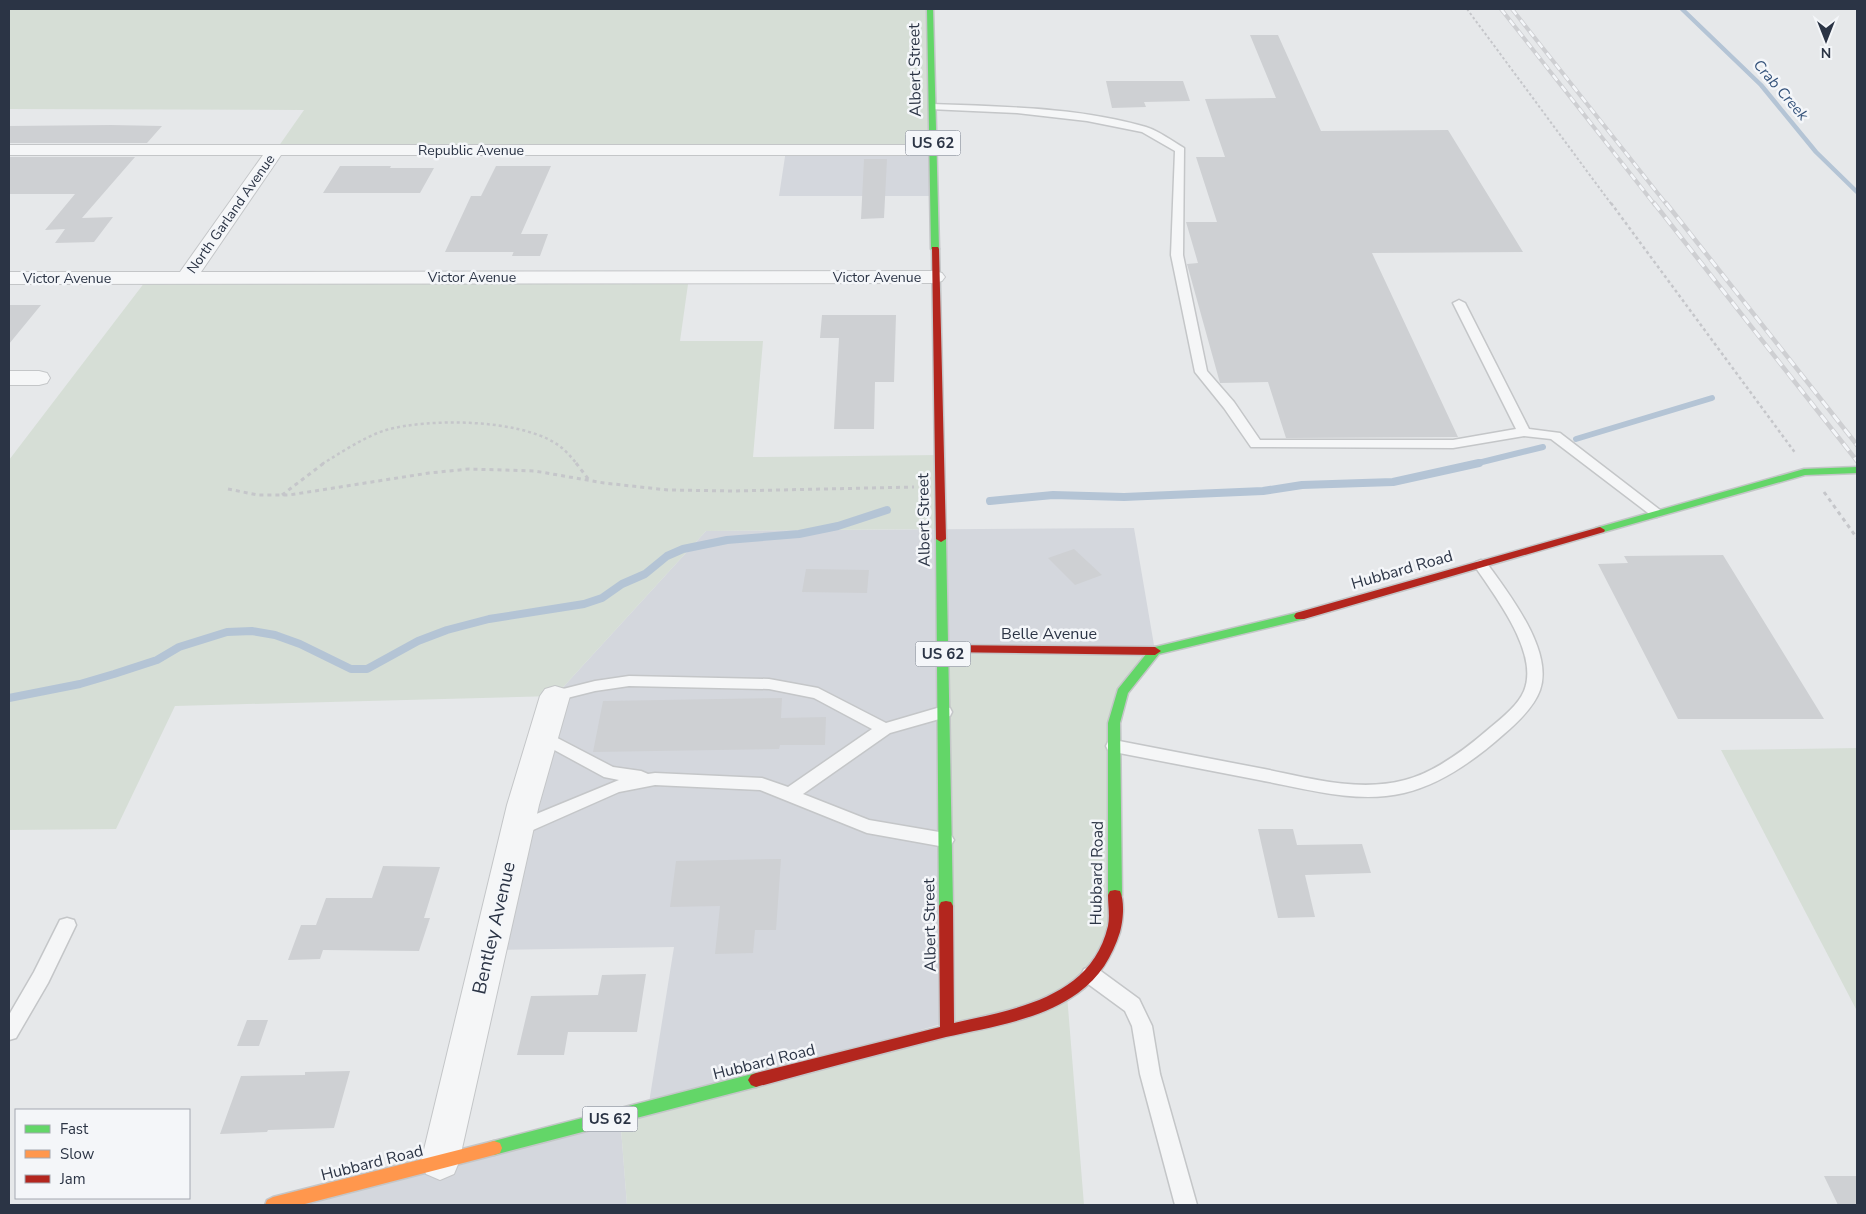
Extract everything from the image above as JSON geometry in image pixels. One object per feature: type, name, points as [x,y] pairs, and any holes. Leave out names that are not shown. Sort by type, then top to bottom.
[{"type":"main road","name":"Albert Street","points":[[930,9],[943,649],[947,1031]]},
{"type":"main road","name":"Hubbard Road","points":[[273,1205],[1038,1007],[1067,995],[1086,982],[1110,943],[1114,924],[1114,723],[1122,692],[1155,651],[1319,611],[1657,513],[1809,472],[1857,470]]},
{"type":"main road","name":"Belle Avenue","points":[[943,649],[1155,651]]},
{"type":"street","name":"Republic Avenue","points":[[9,150],[933,150]]},
{"type":"street","name":"North Garland Avenue","points":[[186,278],[276,150]]},
{"type":"street","name":"Victor Avenue","points":[[9,278],[935,277]]},
{"type":"street","points":[[9,378],[39,378]]},
{"type":"street","name":"Bentley Avenue","points":[[440,1162],[518,829],[542,736],[555,696]]},
{"type":"lane","points":[[932,107],[1017,110],[1086,118],[1145,130],[1180,150],[1177,254],[1201,372],[1256,444],[1453,444],[1524,432],[1555,436],[1657,513]]},
{"type":"lane","points":[[1459,304],[1524,432]]},
{"type":"lane","points":[[1114,746],[1347,791],[1407,786],[1434,776],[1500,729],[1525,704],[1535,682],[1530,651],[1517,620],[1481,564]]},
{"type":"lane","points":[[555,696],[595,686],[629,681],[769,684],[818,693],[884,729]]},
{"type":"lane","points":[[789,795],[884,729],[944,712]]},
{"type":"lane","points":[[542,736],[610,774],[654,779],[762,784],[867,826],[945,840]]},
{"type":"lane","points":[[518,829],[616,787],[654,779]]},
{"type":"lane","points":[[9,1032],[41,977],[67,925]]},
{"type":"lane","points":[[1091,975],[1132,1005],[1142,1026],[1150,1074],[1186,1205]]},
{"type":"path","points":[[1467,9],[1857,538]]},
{"type":"path","points":[[281,495],[306,474],[348,449],[387,430],[419,424],[502,427],[529,431],[554,442],[572,458],[589,480]]},
{"type":"path","points":[[228,489],[258,495],[281,495],[347,487],[429,473],[469,469],[535,472],[668,490],[940,487]]},
{"type":"shaded area","points":[[9,9],[930,9],[933,150],[276,150],[304,110],[9,109]]},
{"type":"shaded area","points":[[786,150],[933,150],[934,196],[779,196]]},
{"type":"shaded area","points":[[689,277],[680,341],[763,341],[753,457],[939,455],[941,529],[706,531],[555,696],[175,706],[116,829],[9,830],[9,460],[148,278]]},
{"type":"shaded area","points":[[1134,528],[1155,651],[1122,692],[1086,982],[648,1109],[674,947],[489,950],[555,696],[706,531]]},
{"type":"shaded area","points":[[943,649],[1155,651],[1122,692],[1115,924],[1067,995],[1084,1205],[627,1205],[620,1116],[947,1031]]},
{"type":"shaded area","points":[[1857,748],[1857,1011],[1721,750]]},
{"type":"shaded area","points":[[620,1116],[627,1205],[273,1205],[440,1162]]},
{"type":"building","points":[[1250,35],[1278,35],[1321,131],[1448,130],[1523,252],[1372,253],[1458,437],[1286,438],[1268,382],[1220,383],[1187,264],[1198,263],[1186,222],[1217,222],[1196,157],[1225,157],[1205,99],[1276,98]]},
{"type":"building","points":[[1106,81],[1183,81],[1190,101],[1144,102],[1146,107],[1112,108]]},
{"type":"building","points":[[9,126],[162,126],[147,143],[9,143]]},
{"type":"building","points":[[9,157],[135,157],[82,218],[113,217],[94,242],[55,243],[65,229],[45,230],[75,194],[9,194]]},
{"type":"building","points":[[864,159],[887,159],[884,218],[861,219]]},
{"type":"building","points":[[340,166],[434,168],[420,193],[323,193]]},
{"type":"building","points":[[496,166],[551,166],[521,234],[548,234],[540,256],[512,256],[514,252],[445,252],[471,196],[481,196]]},
{"type":"building","points":[[9,305],[41,305],[9,344]]},
{"type":"building","points":[[822,315],[896,315],[894,382],[875,382],[874,429],[834,429],[839,338],[820,338]]},
{"type":"building","points":[[1074,549],[1102,575],[1075,585],[1048,558]]},
{"type":"building","points":[[1723,555],[1824,719],[1678,719],[1598,564],[1628,563],[1624,556]]},
{"type":"building","points":[[806,569],[869,570],[867,593],[802,592]]},
{"type":"building","points":[[782,698],[781,718],[826,717],[825,745],[780,745],[779,749],[593,752],[603,701]]},
{"type":"building","points":[[1258,829],[1293,829],[1297,845],[1362,844],[1371,873],[1305,875],[1315,917],[1278,918]]},
{"type":"building","points":[[781,859],[776,930],[755,930],[753,953],[715,954],[720,906],[670,907],[676,861]]},
{"type":"building","points":[[383,866],[440,867],[424,918],[430,918],[419,951],[323,950],[320,959],[288,960],[301,925],[316,925],[326,898],[372,898]]},
{"type":"building","points":[[646,974],[637,1032],[568,1032],[564,1055],[517,1055],[531,996],[598,995],[602,975]]},
{"type":"building","points":[[247,1020],[268,1020],[259,1046],[237,1046]]},
{"type":"building","points":[[350,1071],[334,1128],[220,1134],[241,1076],[305,1075],[305,1072]]},
{"type":"building","points":[[1824,1176],[1857,1176],[1857,1205],[1838,1205]]},
{"type":"waterway","name":"Crab Creek","points":[[1682,9],[1761,85],[1816,152],[1857,192]]},
{"type":"waterway","points":[[1576,439],[1712,398]]},
{"type":"waterway","points":[[1474,464],[1543,447]]},
{"type":"waterway","points":[[990,501],[1053,495],[1124,497],[1263,491],[1302,485],[1393,482],[1479,463]]},
{"type":"waterway","points":[[9,698],[80,684],[114,674],[157,660],[179,647],[227,632],[252,631],[275,635],[300,644],[351,669],[367,669],[418,641],[447,630],[489,619],[584,604],[602,598],[622,584],[645,574],[667,556],[683,549],[727,540],[799,534],[838,526],[887,510]]},
{"type":"railway","points":[[1501,9],[1655,205]]},
{"type":"railway","points":[[1512,9],[1667,205]]},
{"type":"railway","points":[[1654,203],[1857,461]]},
{"type":"railway","points":[[1666,203],[1857,445]]},
{"type":"traffic: fast","points":[[930,9],[935,249]]},
{"type":"traffic: fast","points":[[1600,530],[1804,472],[1857,470]]},
{"type":"traffic: fast","points":[[941,539],[946,906]]},
{"type":"traffic: fast","points":[[1115,895],[1114,723],[1122,692],[1155,651],[1300,616]]},
{"type":"traffic: fast","points":[[494,1148],[756,1080]]},
{"type":"traffic: slow","points":[[273,1205],[494,1148]]},
{"type":"traffic: jam","points":[[935,249],[941,539]]},
{"type":"traffic: jam","points":[[1300,616],[1600,530]]},
{"type":"traffic: jam","points":[[943,649],[1155,651]]},
{"type":"traffic: jam","points":[[947,1031],[1025,1011],[1050,1002],[1073,990],[1092,973],[1106,952],[1115,925],[1115,895]]},
{"type":"traffic: jam","points":[[756,1080],[947,1031],[946,906]]}]
